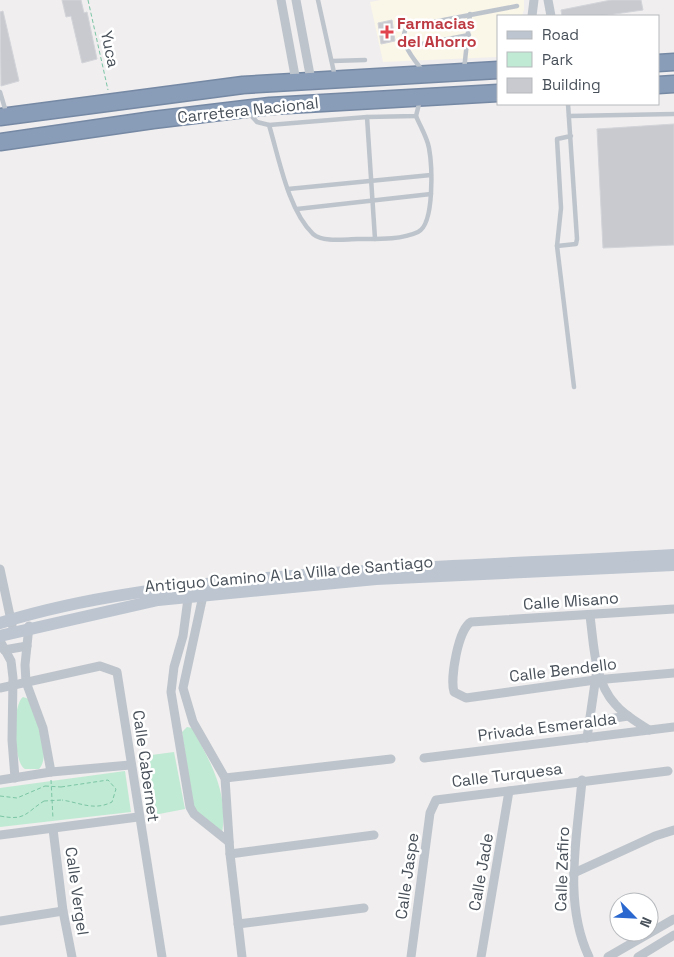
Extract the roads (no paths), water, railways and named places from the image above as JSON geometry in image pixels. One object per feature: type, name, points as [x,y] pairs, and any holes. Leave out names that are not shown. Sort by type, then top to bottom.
[{"type":"highway","points":[[659,63],[674,62]]},
{"type":"highway","name":"Carretera Nacional","points":[[4,117],[243,85],[335,78],[497,70]]},
{"type":"highway","points":[[659,85],[674,84]]},
{"type":"highway","name":"Carretera Nacional","points":[[0,142],[246,109],[497,93]]},
{"type":"street","points":[[281,0],[304,80]]},
{"type":"street","points":[[296,0],[304,80]]},
{"type":"street","points":[[532,15],[534,2],[549,2],[551,15]]},
{"type":"street","points":[[242,957],[230,854],[225,778],[193,722],[183,688],[204,589],[374,569],[674,554]]},
{"type":"street","name":"Antiguo Camino A La Villa de Santiago","points":[[0,636],[14,633],[28,622],[139,603],[204,589],[376,579],[674,566]]},
{"type":"street","points":[[0,569],[5,621],[14,633]]},
{"type":"street","points":[[189,591],[183,636],[171,681],[171,692],[190,807],[194,814],[229,842]]},
{"type":"street","name":"Calle Misano","points":[[457,696],[452,682],[461,634],[471,622],[590,616],[674,609]]},
{"type":"street","points":[[587,738],[598,677],[590,616]]},
{"type":"street","points":[[5,621],[28,622],[26,682],[43,728],[51,772]]},
{"type":"street","points":[[15,778],[12,740],[14,685],[10,661],[2,646],[27,646]]},
{"type":"street","points":[[10,661],[26,658]]},
{"type":"street","name":"Calle Cabernet","points":[[26,682],[100,666],[117,672],[138,817],[162,957]]},
{"type":"street","name":"Calle Bendello","points":[[457,696],[466,698],[598,677],[674,673]]},
{"type":"street","points":[[598,677],[608,695],[628,716],[649,730]]},
{"type":"street","points":[[0,688],[26,682]]},
{"type":"street","points":[[589,722],[628,716]]},
{"type":"street","points":[[178,728],[193,722]]},
{"type":"street","name":"Privada Esmeralda","points":[[424,758],[674,727]]},
{"type":"street","points":[[225,778],[391,759]]},
{"type":"street","points":[[0,780],[51,772],[130,765]]},
{"type":"street","name":"Calle Turquesa","points":[[436,800],[442,797],[509,791],[582,780],[668,771]]},
{"type":"street","name":"Calle Zafiro","points":[[582,780],[574,873],[575,916],[581,941],[588,957]]},
{"type":"street","name":"Calle Jade","points":[[482,957],[509,791]]},
{"type":"street","name":"Calle Jaspe","points":[[411,957],[430,812],[436,800]]},
{"type":"street","points":[[0,835],[138,817]]},
{"type":"street","name":"Calle Vergel","points":[[53,829],[72,957]]},
{"type":"street","points":[[574,873],[655,836],[674,830]]},
{"type":"street","points":[[230,854],[374,835]]},
{"type":"street","points":[[238,924],[364,908]]},
{"type":"street","points":[[0,921],[64,911]]},
{"type":"street","points":[[608,957],[674,919]]},
{"type":"street","points":[[638,957],[674,935]]},
{"type":"lane","points":[[318,0],[335,78]]},
{"type":"lane","points":[[424,73],[406,47],[403,34],[409,26],[517,6]]},
{"type":"lane","points":[[463,71],[469,35],[470,14]]},
{"type":"lane","points":[[406,47],[469,35]]},
{"type":"lane","points":[[332,61],[365,60]]},
{"type":"lane","points":[[0,92],[4,117]]},
{"type":"lane","points":[[269,125],[288,189],[297,209],[315,235],[327,240],[375,239],[420,231],[426,225],[431,194],[429,147],[416,116],[421,97]]},
{"type":"lane","points":[[557,246],[576,244],[577,239],[568,105]]},
{"type":"lane","points":[[246,109],[256,122],[269,125],[367,117],[416,116]]},
{"type":"lane","points":[[569,116],[674,114]]},
{"type":"lane","points":[[367,117],[375,239]]},
{"type":"lane","points":[[570,136],[557,139],[561,208],[557,246],[574,387]]},
{"type":"lane","points":[[288,189],[431,175]]},
{"type":"lane","points":[[297,209],[372,199],[431,194]]},
{"type":"place","name":"Farmacias del Ahorro","points":[[387,32]]}]
